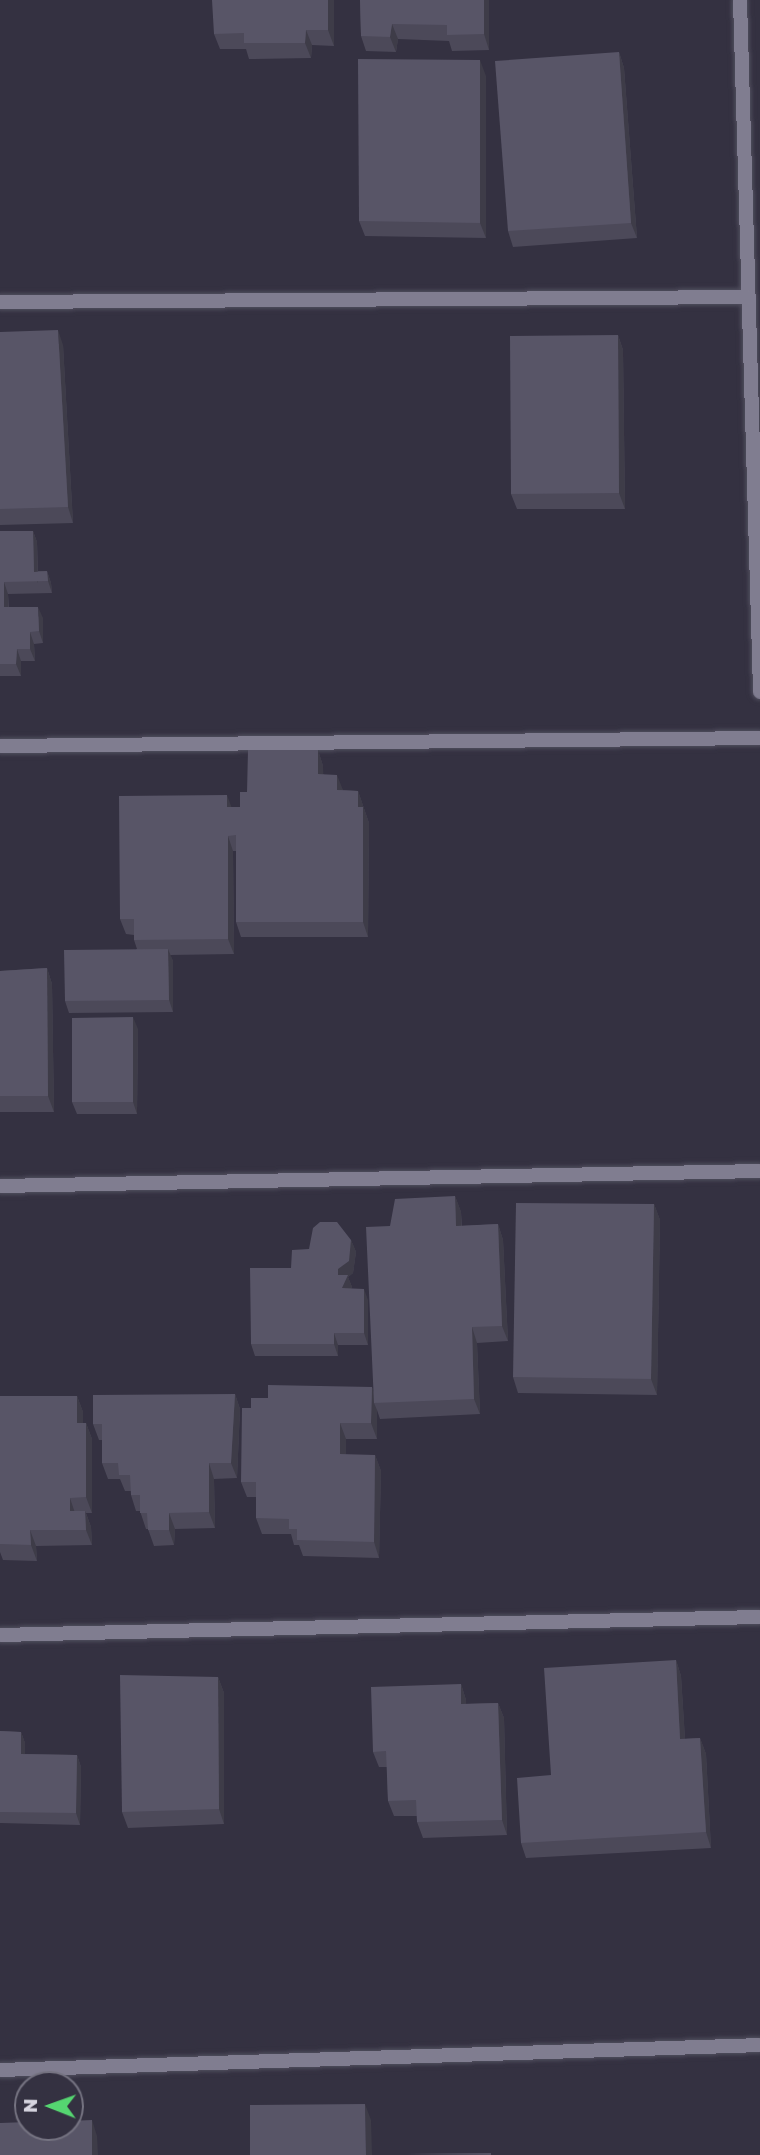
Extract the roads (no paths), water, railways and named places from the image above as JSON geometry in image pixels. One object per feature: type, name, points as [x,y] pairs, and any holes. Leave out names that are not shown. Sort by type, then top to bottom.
[{"type":"street","points":[[740,0],[760,692]]},
{"type":"street","points":[[0,302],[748,297]]},
{"type":"street","points":[[0,746],[760,738]]},
{"type":"street","points":[[0,1186],[760,1171]]},
{"type":"street","points":[[0,1635],[760,1617]]},
{"type":"street","points":[[0,2070],[760,2045]]}]
